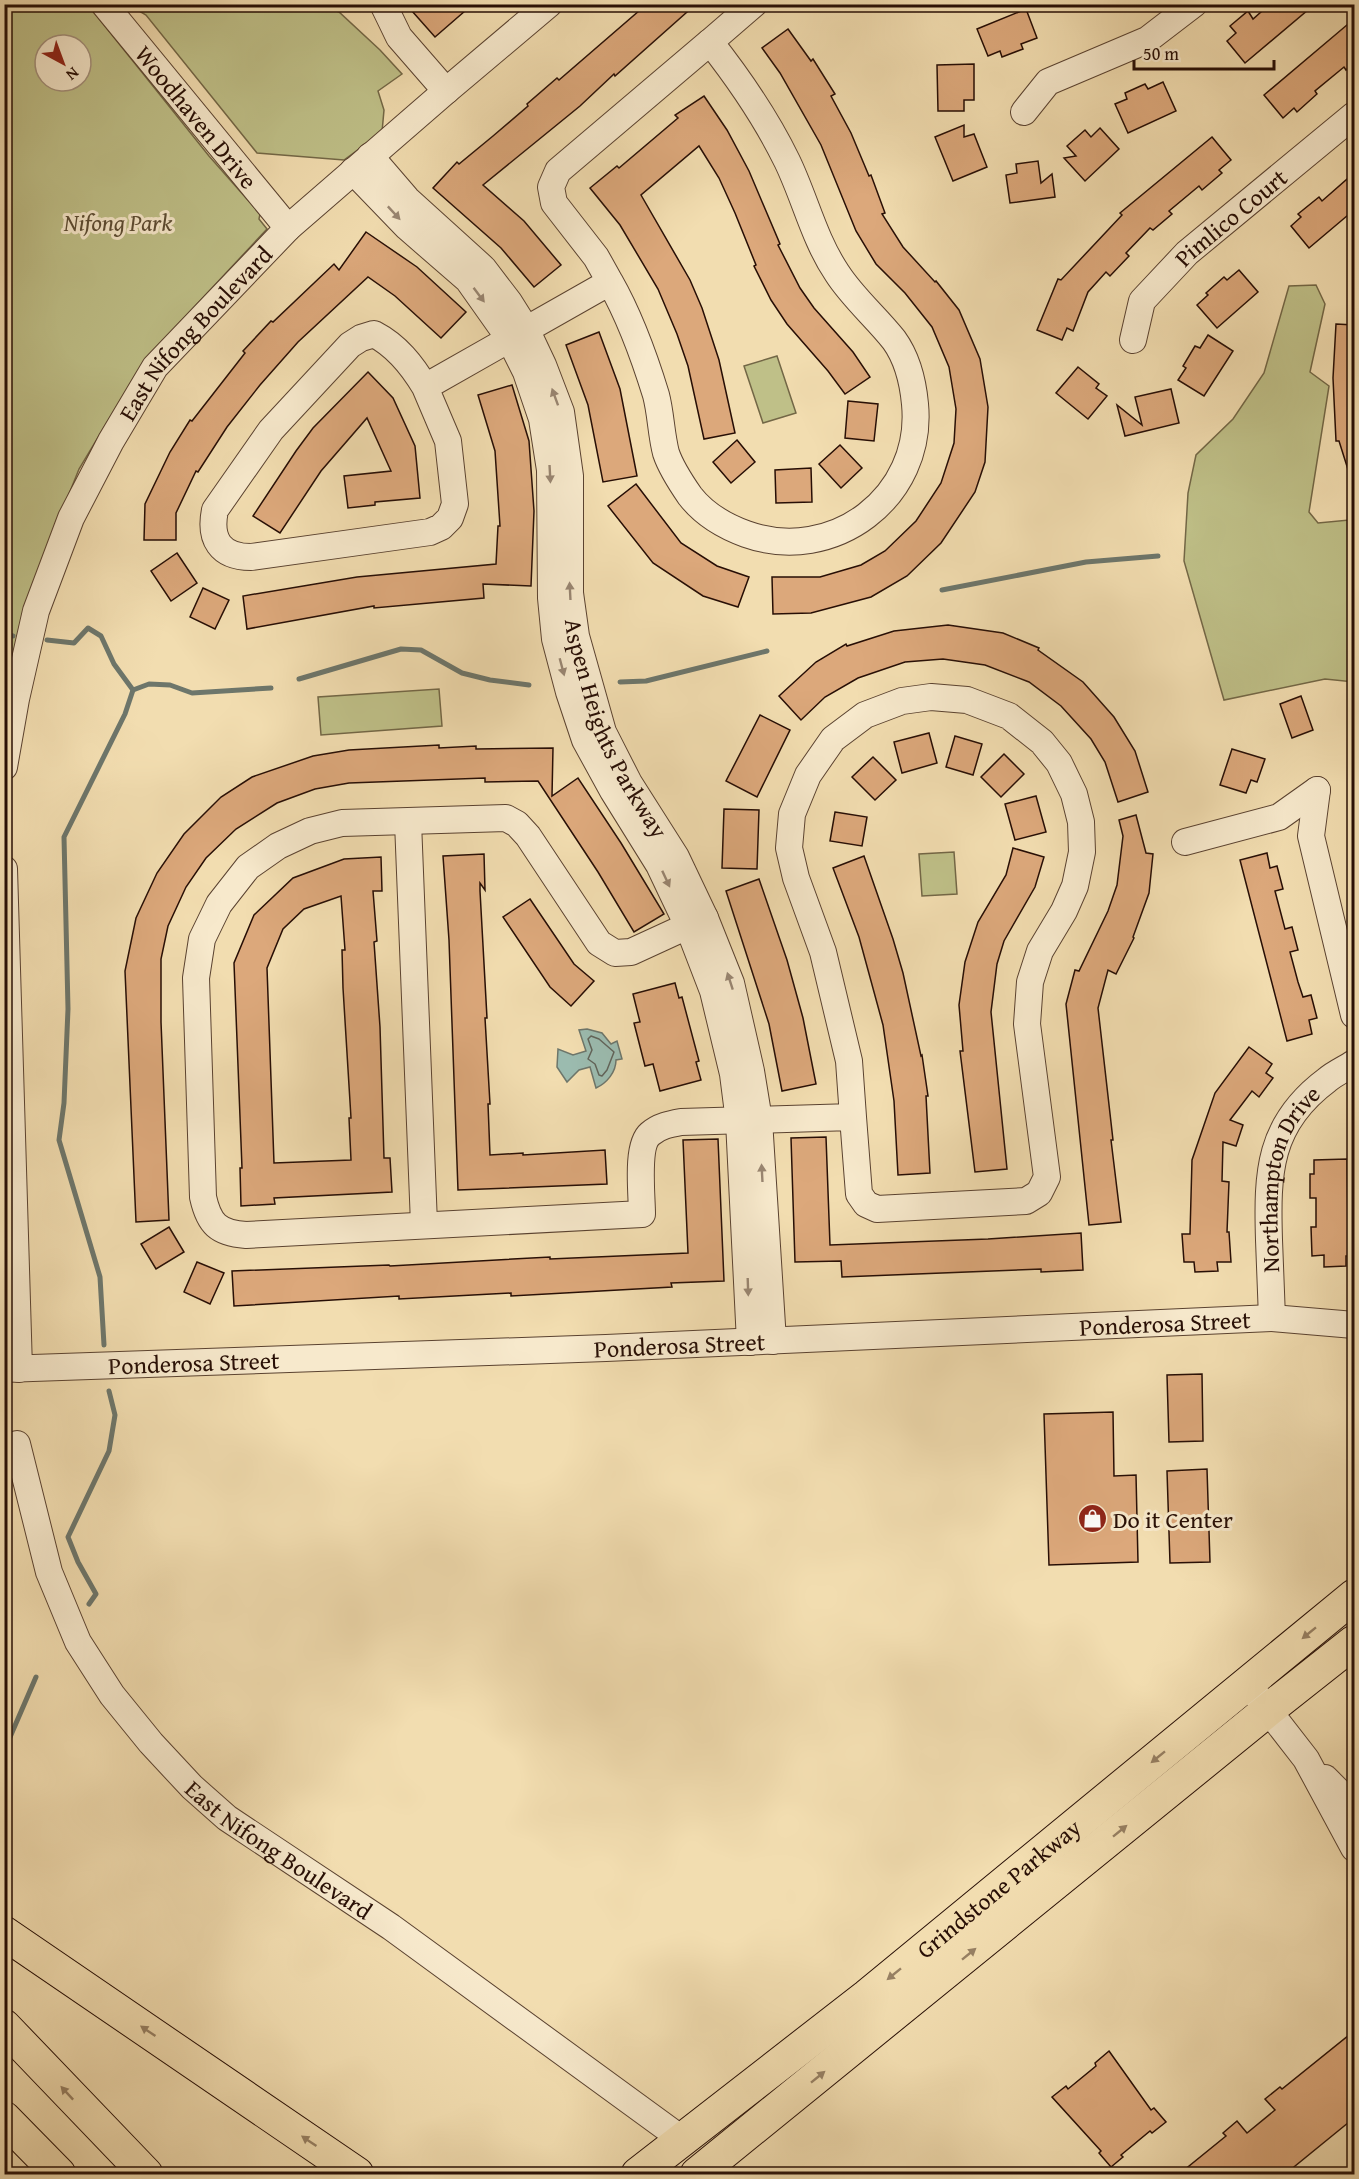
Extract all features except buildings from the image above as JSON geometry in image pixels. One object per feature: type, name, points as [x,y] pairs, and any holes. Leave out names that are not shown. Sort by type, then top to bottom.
[{"type":"main road","name":"Grindstone Parkway","points":[[638,2175],[876,1989],[1354,1596]]},
{"type":"main road","name":"Grindstone Parkway","points":[[706,2172],[1268,1710],[1354,1642]]},
{"type":"main road","points":[[4,1933],[357,2175]]},
{"type":"main road","points":[[4,2026],[146,2175]]},
{"type":"main road","points":[[706,2172],[699,2156],[700,2150],[782,2079],[798,2050]]},
{"type":"main road","points":[[4,2118],[59,2175]]},
{"type":"main road","points":[[666,2175],[683,2154],[683,2140]]},
{"type":"street","name":"Woodhaven Drive","points":[[104,4],[288,228]]},
{"type":"street","points":[[383,4],[399,37],[446,91]]},
{"type":"street","name":"East Nifong Boulevard","points":[[4,768],[16,699],[36,611],[71,518],[106,450],[155,367],[288,228],[549,4]]},
{"type":"street","points":[[710,42],[758,106],[787,162],[822,247],[837,273],[859,303],[895,342],[910,372],[916,406],[913,446],[900,480],[882,503],[858,522],[824,538],[786,542],[757,538],[711,517],[692,498],[676,475],[667,454],[656,397],[625,309],[596,257],[554,203],[551,187],[558,171],[754,4]]},
{"type":"street","points":[[1024,112],[1048,82],[1147,40],[1194,4]]},
{"type":"street","name":"Pimlico Court","points":[[1132,340],[1142,301],[1187,253],[1354,115]]},
{"type":"street","name":"Aspen Heights Parkway","points":[[362,164],[407,200],[468,280],[518,334],[526,372],[542,419],[550,470],[551,598],[555,639],[569,692],[585,740],[613,791],[697,922],[733,1074],[749,1121],[761,1341]]},
{"type":"street","points":[[425,387],[610,282]]},
{"type":"street","points":[[374,334],[389,342],[414,369],[425,387],[448,441],[455,504],[450,518],[441,527],[430,532],[251,557],[237,557],[225,551],[215,538],[212,525],[215,510],[271,430],[350,345],[374,334]]},
{"type":"street","points":[[931,697],[967,700],[1009,716],[1042,742],[1064,773],[1074,794],[1081,822],[1082,852],[1075,886],[1064,911],[1040,951],[1030,982],[1027,1024],[1047,1176],[1039,1193],[1026,1201],[877,1209],[866,1203],[859,1194],[853,1117],[849,1061],[824,952],[796,878],[789,848],[792,814],[808,775],[833,739],[865,715],[902,701],[931,697]]},
{"type":"street","points":[[1185,842],[1279,817],[1317,790],[1311,836],[1354,1015]]},
{"type":"street","points":[[697,922],[631,952],[615,953],[599,943],[528,836],[517,824],[506,818],[342,823],[310,831],[278,846],[248,867],[219,904],[202,939],[196,978],[203,1197],[207,1214],[216,1226],[229,1233],[246,1235],[642,1214],[641,1150],[648,1135],[665,1125],[681,1122],[853,1117]]},
{"type":"street","points":[[408,822],[424,1224]]},
{"type":"street","points":[[4,869],[12,1369]]},
{"type":"street","name":"Northampton Drive","points":[[1272,1318],[1268,1198],[1270,1167],[1279,1138],[1296,1110],[1326,1080],[1354,1063]]},
{"type":"street","name":"Ponderosa Street","points":[[12,1369],[761,1341],[1272,1318],[1354,1325]]},
{"type":"street","name":"East Nifong Boulevard","points":[[17,1444],[49,1572],[78,1642],[112,1695],[151,1743],[192,1786],[227,1818],[391,1927],[683,2140]]},
{"type":"street","points":[[1247,1683],[1306,1760],[1354,1848]]},
{"type":"street","points":[[1306,1760],[1354,1806]]},
{"type":"green space","points":[[319,4],[339,12],[402,74],[378,91],[384,110],[382,132],[344,160],[257,153],[146,15],[129,5]]},
{"type":"green space","name":"Nifong Park","points":[[5,5],[88,5],[209,156],[260,214],[259,219],[267,229],[144,361],[79,469],[45,554],[5,695]]},
{"type":"green space","points":[[1316,285],[1325,304],[1310,372],[1329,386],[1309,512],[1318,523],[1349,520],[1354,607],[1354,682],[1325,679],[1224,700],[1184,561],[1188,493],[1196,455],[1233,419],[1264,373],[1289,286]]},
{"type":"green space","points":[[777,356],[796,413],[763,423],[744,366]]},
{"type":"green space","points":[[439,689],[442,726],[321,735],[318,697]]},
{"type":"green space","points":[[954,852],[957,894],[922,896],[919,854]]},
{"type":"water","points":[[587,1029],[602,1033],[611,1044],[617,1041],[622,1059],[616,1060],[610,1077],[596,1088],[590,1067],[579,1070],[567,1082],[557,1067],[558,1049],[573,1055],[586,1051],[579,1030]]},
{"type":"waterway","points":[[942,590],[1086,562],[1158,556]]},
{"type":"waterway","points":[[47,640],[74,643],[88,628],[101,636],[114,664],[133,690],[125,714],[64,837],[68,1009],[64,1103],[59,1140],[100,1277],[104,1345]]},
{"type":"waterway","points":[[4,634],[13,636]]},
{"type":"waterway","points":[[299,679],[401,649],[421,650],[462,673],[490,680],[529,685]]},
{"type":"waterway","points":[[620,682],[646,681],[767,651]]},
{"type":"waterway","points":[[133,690],[149,684],[170,685],[192,693],[271,688]]},
{"type":"waterway","points":[[89,1604],[96,1594],[78,1562],[68,1537],[109,1451],[115,1415],[109,1391]]},
{"type":"waterway","points":[[4,1751],[36,1677]]},
{"type":"place","name":"Do it Center","points":[[1092,1519]]}]
